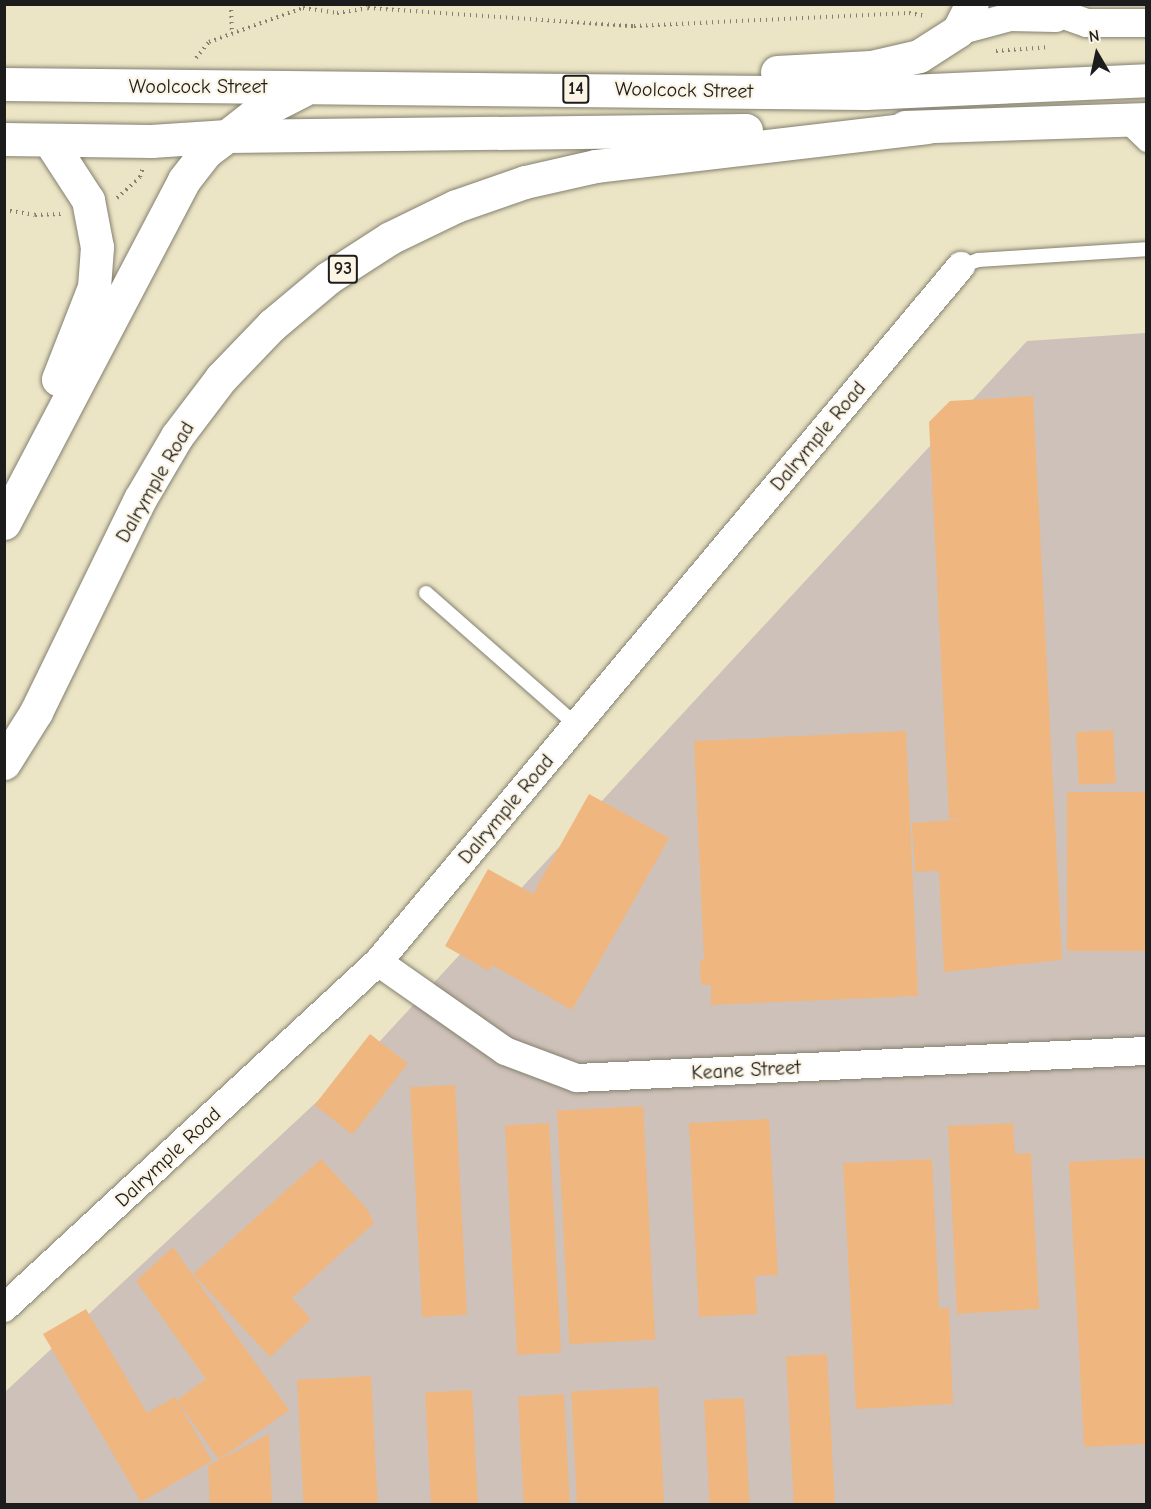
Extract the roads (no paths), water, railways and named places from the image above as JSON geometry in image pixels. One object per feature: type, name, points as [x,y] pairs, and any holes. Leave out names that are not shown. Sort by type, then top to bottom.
[{"type":"main road","points":[[630,89],[895,63],[919,56],[961,24]]},
{"type":"main road","name":"Woolcock Street","points":[[4,84],[866,93],[1146,80]]},
{"type":"main road","points":[[315,86],[299,111],[301,123],[324,135]]},
{"type":"main road","points":[[4,523],[184,180],[207,151],[227,136],[287,96],[315,86]]},
{"type":"main road","name":"Woolcock Street","points":[[4,139],[151,141],[227,136],[926,127],[1133,119]]},
{"type":"main road","name":"Dalrymple Road","points":[[4,763],[36,712],[140,499],[177,436],[221,378],[272,325],[328,278],[409,229],[456,206],[525,182],[596,166],[926,127]]},
{"type":"main road","points":[[4,512],[94,287],[97,247],[91,208],[49,140]]},
{"type":"street","points":[[1033,4],[1076,21]]},
{"type":"street","points":[[961,24],[1010,17],[1146,23]]},
{"type":"street","name":"Dalrymple Road","points":[[4,1308],[378,962],[961,266]]},
{"type":"street","name":"Keane Street","points":[[378,962],[505,1051],[577,1078],[1146,1051]]},
{"type":"lane","points":[[1133,119],[1146,145]]},
{"type":"lane","points":[[961,266],[978,260],[1146,249]]},
{"type":"lane","points":[[426,593],[576,725]]}]
